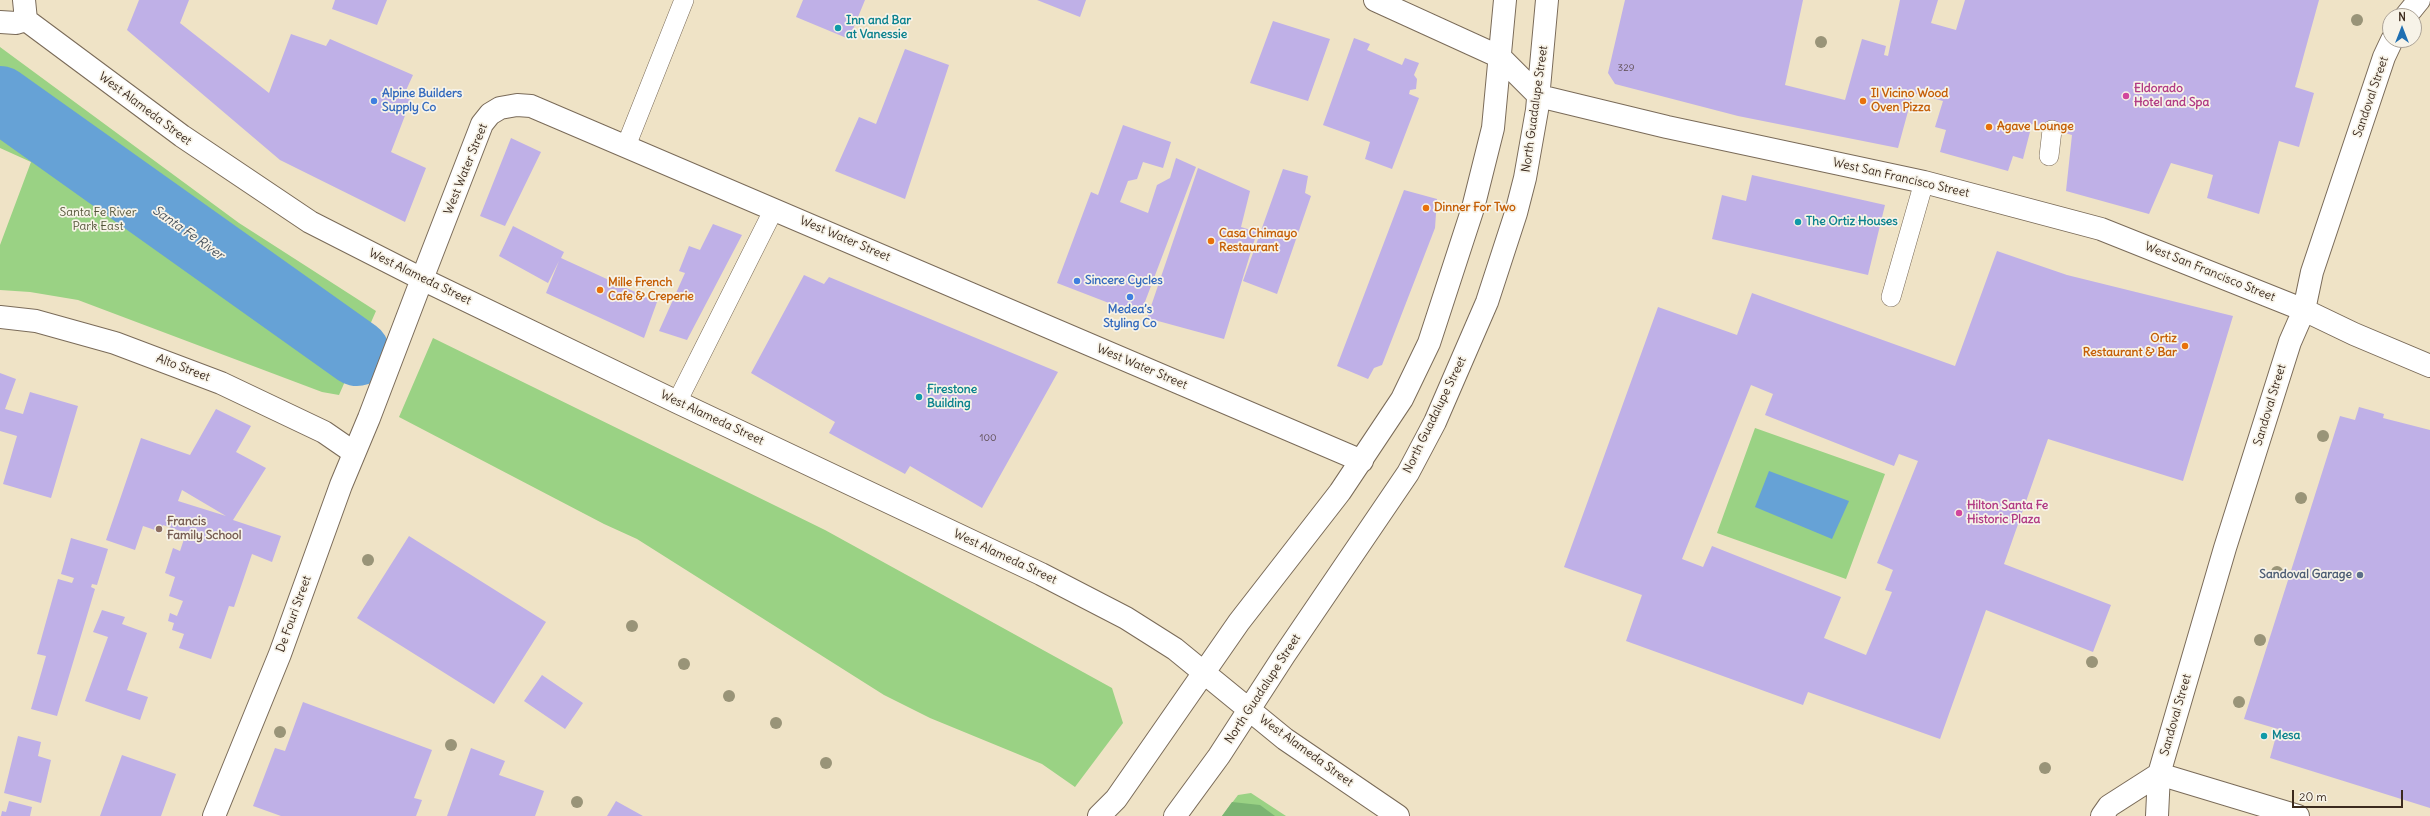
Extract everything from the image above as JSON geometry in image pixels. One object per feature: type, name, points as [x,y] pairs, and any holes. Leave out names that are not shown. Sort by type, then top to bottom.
[{"type":"street","points":[[1375,0],[1500,57],[1539,96]]},
{"type":"street","points":[[1099,816],[1116,799],[1239,622],[1362,461],[1402,399],[1429,343],[1474,208],[1492,128],[1505,0]]},
{"type":"street","name":"North Guadalupe Street","points":[[1175,816],[1203,780],[1408,473],[1435,422],[1487,302],[1516,213],[1525,178],[1539,96],[1547,0]]},
{"type":"street","points":[[2412,8],[2419,0]]},
{"type":"street","name":"West Alameda Street","points":[[0,22],[16,23],[25,10],[182,136],[271,198],[310,222],[422,279],[1087,597],[1175,649],[1285,739],[1398,816]]},
{"type":"street","name":"Sandoval Street","points":[[2157,816],[2159,774],[2225,548],[2290,342],[2304,310],[2312,272],[2388,48]]},
{"type":"street","name":"West San Francisco Street","points":[[1539,96],[1667,127],[1924,182],[2101,229],[2304,310],[2354,334],[2430,366]]},
{"type":"street","name":"West Water Street","points":[[422,279],[482,124],[490,114],[500,108],[517,104],[531,106],[1362,461]]},
{"type":"street","name":"De Fouri Street","points":[[214,816],[280,654],[353,452],[371,412],[422,279]]},
{"type":"street","name":"Alto Street","points":[[0,317],[36,321],[115,343],[221,383],[324,432],[353,452]]},
{"type":"street","points":[[2102,816],[2109,806],[2159,774],[2298,816]]},
{"type":"lane","points":[[626,146],[684,0]]},
{"type":"lane","points":[[2049,156],[2052,130]]},
{"type":"lane","points":[[1890,297],[1924,182]]},
{"type":"lane","points":[[677,402],[774,209]]},
{"type":"green space","name":"Santa Fe River Park East","points":[[0,47],[239,223],[376,311],[339,395],[322,392],[78,300],[30,292],[0,290],[0,245],[31,162],[0,148]]},
{"type":"green space","points":[[433,338],[825,530],[1112,688],[1123,723],[1075,787],[1042,764],[930,718],[884,695],[637,539],[604,524],[399,417]]},
{"type":"green space","points":[[1755,428],[1885,474],[1846,579],[1717,533]]},
{"type":"green space","points":[[1251,793],[1286,816],[1222,816],[1238,795]]},
{"type":"green space","points":[[1232,802],[1260,805],[1275,816],[1222,816]]},
{"type":"water","points":[[1769,471],[1849,501],[1832,539],[1755,507]]},
{"type":"building","points":[[139,0],[189,0],[180,23],[269,93],[291,34],[326,46],[330,39],[413,75],[403,97],[411,100],[391,152],[426,168],[405,222],[280,160],[127,30]]},
{"type":"building","points":[[335,0],[387,0],[377,25],[332,9]]},
{"type":"building","name":"Inn and Bar at Vanessie","points":[[803,0],[865,0],[849,39],[796,17]]},
{"type":"building","points":[[1037,0],[1086,0],[1080,17]]},
{"type":"building","name":"Eldorado Hotel and Spa","points":[[1625,0],[1803,0],[1785,85],[1845,100],[1862,39],[1886,46],[1884,55],[1888,56],[1900,0],[1938,0],[1931,23],[1956,30],[1965,0],[2319,0],[2295,87],[2314,93],[2299,147],[2279,141],[2259,214],[2207,198],[2213,175],[2171,163],[2149,214],[2066,191],[2072,135],[2032,124],[2023,159],[2013,156],[2008,171],[1940,152],[1946,130],[1935,127],[1943,101],[1913,93],[1898,148],[1738,116],[1615,84],[1608,73]]},
{"type":"building","points":[[1273,21],[1330,39],[1308,101],[1250,83]]},
{"type":"building","points":[[1354,38],[1370,44],[1367,50],[1402,65],[1405,58],[1419,63],[1414,75],[1417,79],[1416,89],[1410,90],[1409,94],[1419,98],[1392,169],[1365,159],[1370,142],[1323,125]]},
{"type":"building","points":[[905,49],[949,65],[905,199],[835,171],[859,117],[876,124]]},
{"type":"building","points":[[1123,125],[1171,142],[1163,168],[1143,162],[1137,179],[1128,181],[1120,202],[1148,213],[1157,185],[1170,178],[1176,158],[1196,167],[1140,315],[1057,283],[1091,192],[1098,195]]},
{"type":"building","points":[[511,138],[541,152],[505,226],[480,216]]},
{"type":"building","points":[[1198,168],[1250,191],[1241,227],[1257,232],[1224,339],[1147,318]]},
{"type":"building","points":[[1283,169],[1308,176],[1305,193],[1311,196],[1277,294],[1243,281]]},
{"type":"building","name":"The Ortiz Houses","points":[[1752,175],[1885,205],[1868,275],[1712,239],[1722,195],[1746,201]]},
{"type":"building","points":[[1404,190],[1437,199],[1435,228],[1382,365],[1374,368],[1368,379],[1337,366]]},
{"type":"building","points":[[713,224],[742,235],[687,340],[659,331],[685,273],[679,271],[689,246],[700,250]]},
{"type":"building","points":[[513,226],[564,252],[561,258],[657,302],[644,338],[546,293],[559,261],[548,283],[499,256]]},
{"type":"building","name":"Hilton Santa Fe Historic Plaza","points":[[1997,251],[2067,275],[2233,316],[2183,481],[2048,439],[2004,564],[2111,605],[2093,652],[1986,610],[1940,739],[1808,692],[1803,705],[1626,641],[1642,595],[1564,567],[1658,307],[1737,335],[1752,293],[1955,366]],"holes":[[[1751,385],[1773,394],[1765,415],[1894,466],[1899,454],[1918,461],[1877,563],[1893,570],[1885,590],[1892,592],[1866,655],[1824,638],[1841,597],[1712,546],[1703,567],[1682,559]]]},
{"type":"building","name":"Firestone Building","points":[[804,275],[824,284],[829,277],[1058,372],[982,508],[910,466],[905,474],[829,433],[835,422],[751,373]]},
{"type":"building","points":[[0,373],[16,379],[5,409],[23,414],[30,392],[78,406],[51,498],[3,484],[17,436],[0,431]]},
{"type":"building","name":"Sandoval Garage","points":[[2359,407],[2384,414],[2383,418],[2430,430],[2430,808],[2270,758],[2278,729],[2244,719],[2340,416],[2355,420]]},
{"type":"building","points":[[216,409],[251,426],[236,452],[266,468],[233,520],[281,536],[272,562],[252,554],[234,607],[229,606],[211,659],[179,648],[184,634],[172,630],[174,623],[168,621],[170,613],[177,616],[183,601],[169,596],[175,577],[165,573],[173,548],[180,551],[186,533],[163,525],[161,532],[143,526],[135,550],[106,540],[141,438],[190,455]],"holes":[[[182,490],[226,516],[178,501]]]},
{"type":"building","points":[[409,536],[546,622],[494,704],[357,618]]},
{"type":"building","points":[[71,538],[108,549],[97,585],[92,584],[91,587],[95,589],[57,716],[31,709],[46,656],[37,654],[58,579],[72,583],[74,578],[61,574]]},
{"type":"building","points":[[102,610],[125,617],[122,624],[147,633],[127,690],[148,697],[140,720],[85,701],[108,637],[93,632]]},
{"type":"building","points":[[542,675],[583,703],[565,729],[524,701]]},
{"type":"building","points":[[303,702],[432,750],[414,798],[422,800],[416,816],[281,816],[253,806],[275,748],[285,751]]},
{"type":"building","points":[[18,736],[41,742],[38,756],[51,760],[41,803],[4,793]]},
{"type":"building","points":[[471,748],[505,761],[499,775],[544,791],[535,816],[447,816]]},
{"type":"building","points":[[122,755],[176,774],[161,816],[100,816]]},
{"type":"building","points":[[9,801],[32,807],[30,816],[1,816],[2,811],[6,812]]},
{"type":"building","points":[[616,801],[643,816],[607,816]]},
{"type":"waterway","name":"Santa Fe River","points":[[0,99],[357,353]]},
{"type":"place","name":"Inn and Bar at Vanessie","points":[[838,28]]},
{"type":"place","name":"Eldorado Hotel and Spa","points":[[2126,96]]},
{"type":"place","name":"Alpine Builders Supply Co","points":[[374,101]]},
{"type":"place","name":"Il Vicino Wood Oven Pizza","points":[[1863,101]]},
{"type":"place","name":"Agave Lounge","points":[[1989,127]]},
{"type":"place","name":"Dinner For Two","points":[[1426,208]]},
{"type":"place","name":"The Ortiz Houses","points":[[1798,222]]},
{"type":"place","name":"Casa Chimayo Restaurant","points":[[1211,241]]},
{"type":"place","name":"Sincere Cycles","points":[[1077,281]]},
{"type":"place","name":"Mille French Cafe & Creperie","points":[[600,290]]},
{"type":"place","name":"Medea’s Styling Co","points":[[1130,297]]},
{"type":"place","name":"Ortiz Restaurant & Bar","points":[[2185,346]]},
{"type":"place","name":"Firestone Building","points":[[919,397]]},
{"type":"place","name":"Hilton Santa Fe Historic Plaza","points":[[1959,513]]},
{"type":"place","name":"Francis Family School","points":[[159,529]]},
{"type":"place","name":"Sandoval Garage","points":[[2360,575]]},
{"type":"place","name":"Mesa","points":[[2264,736]]}]
